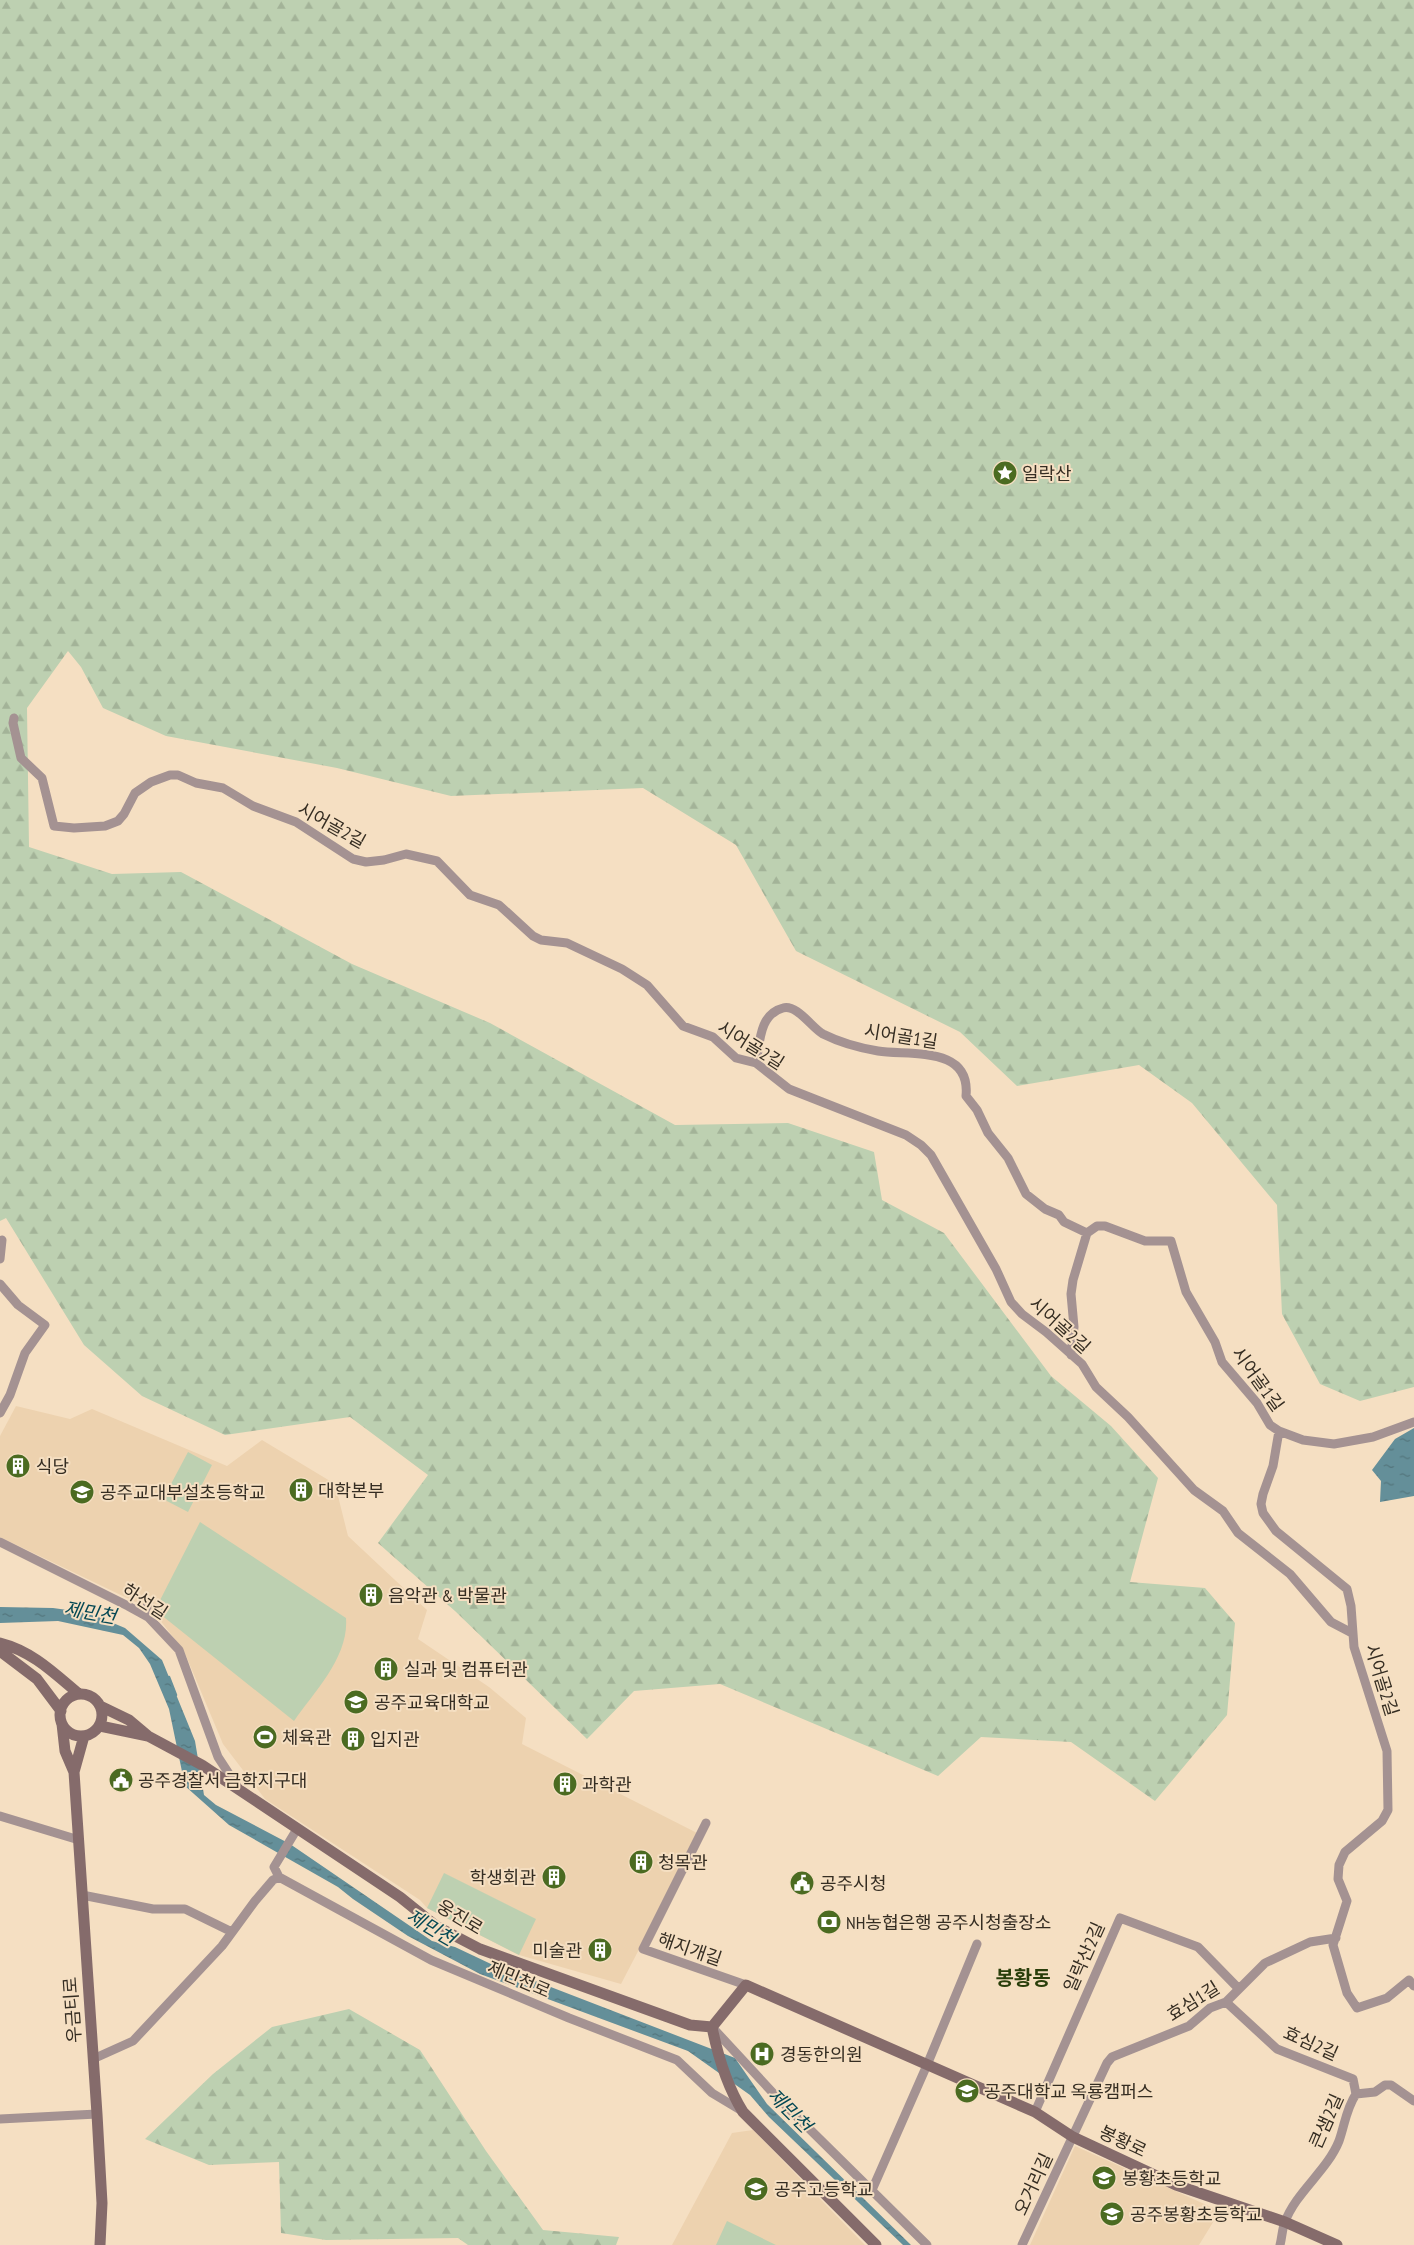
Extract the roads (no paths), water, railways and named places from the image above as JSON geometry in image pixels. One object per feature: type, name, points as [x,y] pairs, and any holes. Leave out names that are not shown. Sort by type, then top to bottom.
[{"type":"main road","points":[[0,1643],[27,1653],[44,1664],[79,1694],[92,1697],[100,1706],[128,1720],[148,1736]]},
{"type":"main road","points":[[0,1651],[37,1679],[60,1711],[62,1724],[71,1734],[84,1736],[96,1731],[102,1719],[100,1706]]},
{"type":"main road","points":[[60,1711],[67,1700],[79,1694]]},
{"type":"main road","name":"우금티로","points":[[62,1724],[65,1751],[74,1772],[79,1840],[102,2203],[100,2245]]},
{"type":"main road","points":[[100,1726],[148,1736]]},
{"type":"main road","name":"우금티로","points":[[74,1772],[84,1736]]},
{"type":"main road","name":"웅진로","points":[[148,1736],[172,1748],[243,1793],[400,1897],[436,1926],[480,1949],[690,2025],[712,2027]]},
{"type":"main road","points":[[746,1985],[712,2027],[716,2048],[731,2093],[743,2112],[876,2245]]},
{"type":"main road","name":"봉황로","points":[[746,1985],[1034,2112],[1073,2137],[1176,2185],[1285,2222],[1337,2245]]},
{"type":"street","name":"시어골2길","points":[[14,718],[13,723],[22,758],[42,778],[54,826],[91,828],[106,826],[118,821],[135,793],[151,782],[170,775],[223,788],[253,806],[296,822],[353,860],[366,862],[384,860],[406,854],[439,861],[470,895],[499,905],[533,936],[541,940],[567,943],[622,969],[647,985],[683,1026],[713,1037],[736,1058],[756,1063],[789,1090],[906,1135],[921,1145],[931,1155],[969,1221],[1011,1302],[1022,1314],[1046,1332],[1082,1364],[1096,1387],[1128,1416],[1194,1490],[1223,1511],[1238,1533],[1290,1574],[1331,1622],[1352,1633]]},
{"type":"street","name":"시어골1길","points":[[756,1063],[762,1029],[767,1018],[775,1011],[785,1007],[792,1009],[824,1034],[852,1044],[878,1051],[933,1055],[947,1060],[963,1074],[967,1085],[966,1096],[977,1110],[988,1133],[1008,1158],[1026,1194],[1046,1209],[1060,1215],[1064,1222],[1087,1233],[1097,1226],[1104,1226],[1145,1241],[1171,1241],[1186,1292],[1215,1342],[1222,1362],[1257,1403],[1270,1424],[1279,1431],[1319,1444],[1334,1444],[1373,1436],[1414,1422]]},
{"type":"street","points":[[1071,1355],[1074,1308],[1071,1294],[1073,1280],[1087,1233]]},
{"type":"street","points":[[0,1259],[2,1240]]},
{"type":"street","points":[[0,1284],[18,1305],[45,1325],[25,1354],[10,1395],[0,1413]]},
{"type":"street","name":"시어골2길","points":[[1279,1431],[1273,1466],[1262,1499],[1263,1513],[1276,1532],[1347,1589],[1351,1606],[1354,1647],[1387,1751],[1388,1810],[1382,1821],[1345,1852],[1339,1865],[1338,1879],[1347,1901],[1333,1945],[1340,1975],[1355,2006],[1358,2008],[1378,2003],[1394,1995],[1409,1980],[1414,1986]]},
{"type":"street","name":"하선길","points":[[0,1542],[143,1614],[164,1631],[179,1650],[218,1757],[243,1793]]},
{"type":"street","points":[[143,1614],[150,1603]]},
{"type":"street","points":[[0,1816],[79,1840]]},
{"type":"street","name":"해지개길","points":[[706,1823],[643,1950],[746,1985]]},
{"type":"street","points":[[93,2059],[133,2041],[222,1946],[273,1880],[279,1877],[274,1867],[297,1829]]},
{"type":"street","name":"제민천로","points":[[279,1877],[431,1960],[569,2018],[678,2060],[712,2093],[743,2112]]},
{"type":"street","points":[[82,1895],[153,1909],[185,1909],[232,1932]]},
{"type":"street","name":"일락산2길","points":[[1034,2112],[1120,1918],[1198,1947],[1239,1989]]},
{"type":"street","name":"효심1길","points":[[1073,2137],[1107,2063],[1112,2057],[1182,2030],[1210,2008],[1226,2002],[1265,1962],[1310,1942],[1336,1938]]},
{"type":"street","points":[[872,2190],[927,2065],[977,1944]]},
{"type":"street","name":"효심2길","points":[[1226,2002],[1277,2049],[1353,2079],[1356,2094]]},
{"type":"street","points":[[712,2027],[740,2060],[927,2245]]},
{"type":"street","name":"큰샘2길","points":[[1280,2245],[1285,2222],[1295,2204],[1322,2170],[1338,2142],[1346,2112],[1356,2094],[1375,2092],[1385,2085],[1396,2088],[1414,2101]]},
{"type":"street","points":[[0,2119],[97,2114]]},
{"type":"street","name":"오거리길","points":[[1022,2245],[1073,2137]]},
{"type":"water","points":[[1414,1428],[1414,1496],[1380,1502],[1381,1481],[1372,1470],[1395,1439]]},
{"type":"water","name":"제민천","points":[[0,1607],[53,1608],[89,1613],[125,1628],[162,1660],[195,1741],[204,1795],[216,1805],[290,1844],[432,1941],[455,1947],[491,1964],[735,2058],[767,2104],[911,2245],[903,2245],[769,2117],[750,2095],[688,2051],[480,1974],[408,1936],[338,1887],[229,1825],[185,1786],[169,1709],[150,1664],[139,1648],[123,1635],[58,1621],[0,1623]]},
{"type":"waterway","name":"제민천","points":[[169,1677],[176,1695]]},
{"type":"place","name":"일락산","points":[[1005,473]]},
{"type":"place","name":"식당","points":[[18,1466]]},
{"type":"place","name":"대학본부","points":[[301,1490]]},
{"type":"place","name":"공주교대부설초등학교","points":[[82,1492]]},
{"type":"place","name":"음악관 & 박물관","points":[[371,1595]]},
{"type":"place","name":"실과 및 컴퓨터관","points":[[386,1669]]},
{"type":"place","name":"공주교육대학교","points":[[356,1702]]},
{"type":"place","name":"체육관","points":[[265,1737]]},
{"type":"place","name":"입지관","points":[[353,1739]]},
{"type":"place","name":"공주경찰서 금학지구대","points":[[121,1780]]},
{"type":"place","name":"과학관","points":[[565,1784]]},
{"type":"place","name":"청목관","points":[[641,1862]]},
{"type":"place","name":"학생회관","points":[[554,1877]]},
{"type":"place","name":"공주시청","points":[[802,1883]]},
{"type":"place","name":"NH농협은행 공주시청출장소","points":[[829,1922]]},
{"type":"place","name":"미술관","points":[[600,1950]]},
{"type":"place","name":"경동한의원","points":[[762,2054]]},
{"type":"place","name":"공주대학교 옥룡캠퍼스","points":[[967,2091]]},
{"type":"place","name":"봉황초등학교","points":[[1104,2178]]},
{"type":"place","name":"공주고등학교","points":[[756,2189]]},
{"type":"place","name":"공주봉황초등학교","points":[[1112,2214]]},
{"type":"district","name":"봉황동","points":[[1023,1978]]}]
